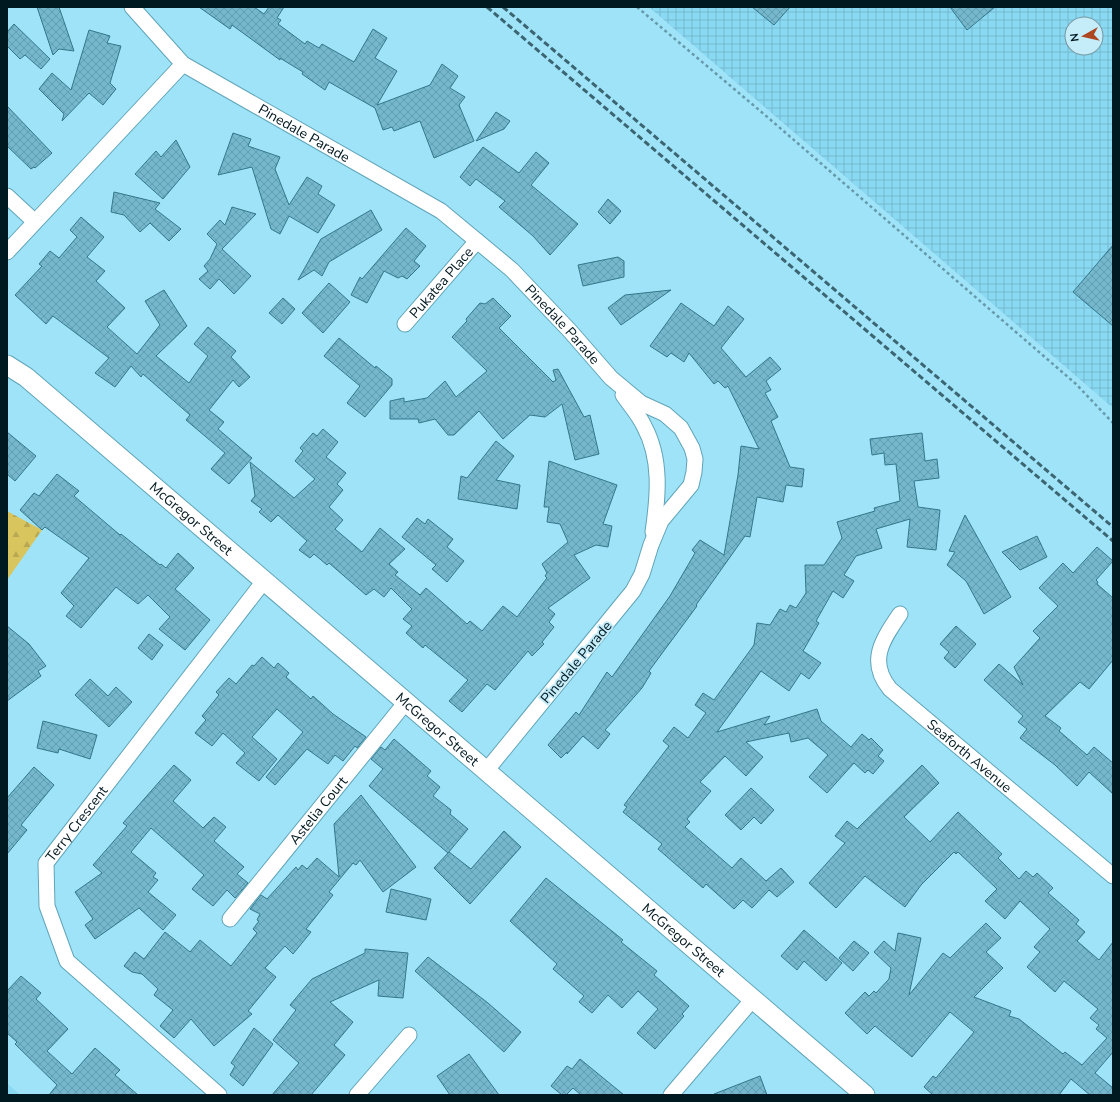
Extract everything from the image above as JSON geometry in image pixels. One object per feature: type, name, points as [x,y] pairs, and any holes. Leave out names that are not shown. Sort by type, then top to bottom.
[{"type":"street","name":"Pinedale Parade","points":[[132,7],[183,64],[441,211],[517,276],[570,331],[611,378],[644,426],[651,442],[658,475],[658,493],[651,545]]},
{"type":"street","points":[[7,252],[34,221],[183,64]]},
{"type":"street","points":[[7,196],[34,221]]},
{"type":"street","name":"Pukatea Place","points":[[405,324],[477,241]]},
{"type":"street","name":"McGregor Street","points":[[7,365],[26,377],[865,1095]]},
{"type":"street","name":"Pinedale Parade","points":[[486,771],[624,603],[642,574],[651,545],[661,522],[690,485],[694,472],[692,448],[681,428],[673,420],[641,403],[611,378]]},
{"type":"street","name":"Terry Crescent","points":[[219,1095],[67,961],[47,906],[46,863],[264,581]]},
{"type":"street","name":"Seaforth Avenue","points":[[900,614],[881,643],[879,650],[879,667],[885,683],[890,689],[1113,876]]},
{"type":"street","name":"Astelia Court","points":[[230,919],[406,702]]},
{"type":"street","points":[[672,1095],[753,999]]},
{"type":"street","points":[[357,1095],[409,1035]]},
{"type":"path","points":[[637,7],[765,115],[1076,384],[1113,423]]},
{"type":"shaded area","points":[[649,7],[1113,7],[1113,408]]},
{"type":"shaded area","points":[[7,1083],[20,1095],[7,1095]]},
{"type":"green space","points":[[7,511],[42,530],[7,580]]},
{"type":"building","points":[[37,7],[59,7],[74,51],[59,49],[53,55]]},
{"type":"building","points":[[199,7],[254,7],[264,14],[269,7],[284,7],[277,18],[281,20],[278,24],[305,44],[307,41],[319,48],[322,44],[354,62],[373,29],[387,38],[375,58],[397,71],[377,105],[430,85],[442,64],[458,76],[450,88],[465,97],[459,105],[474,141],[434,158],[420,121],[394,131],[392,127],[383,130],[375,108],[329,82],[325,90],[302,74],[303,72],[280,58],[280,60],[232,25],[230,29]]},
{"type":"building","points":[[752,7],[790,7],[774,25]]},
{"type":"building","points":[[950,7],[995,7],[967,30]]},
{"type":"building","points":[[14,24],[50,59],[41,69],[25,55],[20,59],[7,46],[7,32]]},
{"type":"building","points":[[89,30],[110,36],[107,43],[121,46],[110,83],[116,89],[103,105],[89,93],[62,121],[64,114],[39,89],[52,73],[71,90]]},
{"type":"building","points":[[7,106],[52,153],[35,168],[34,167],[31,169],[7,146]]},
{"type":"building","points":[[496,112],[510,121],[504,129],[476,141]]},
{"type":"building","points":[[233,133],[251,139],[248,146],[280,157],[275,169],[289,205],[307,177],[322,186],[318,194],[335,205],[318,233],[289,216],[280,234],[271,229],[252,167],[218,175]]},
{"type":"building","points":[[176,140],[190,167],[163,199],[135,174],[156,151],[161,157]]},
{"type":"building","points":[[483,147],[519,173],[536,152],[549,163],[531,185],[578,224],[550,255],[533,236],[499,207],[505,201],[476,179],[470,186],[460,177]]},
{"type":"building","points":[[114,192],[160,203],[155,209],[181,229],[169,241],[150,223],[140,232],[124,215],[111,212]]},
{"type":"building","points":[[608,199],[621,211],[610,224],[598,212]]},
{"type":"building","points":[[232,207],[256,214],[222,249],[251,276],[234,294],[219,279],[210,289],[199,279],[208,271],[204,266],[210,259],[217,244],[207,234],[220,220],[225,225]]},
{"type":"building","points":[[371,210],[382,230],[329,262],[322,276],[314,270],[298,280],[321,239]]},
{"type":"building","points":[[81,217],[104,237],[87,257],[105,271],[96,281],[125,308],[107,327],[137,354],[160,325],[145,301],[164,290],[187,326],[156,356],[189,383],[208,356],[194,344],[208,327],[236,351],[231,357],[250,377],[239,387],[233,380],[209,410],[224,422],[218,429],[252,458],[229,484],[211,469],[225,453],[186,420],[190,415],[143,374],[141,377],[131,366],[115,387],[95,373],[109,358],[53,316],[46,324],[15,295],[42,266],[39,264],[50,251],[59,258],[77,237],[70,230]]},
{"type":"building","points":[[406,228],[426,246],[414,261],[420,266],[407,279],[402,276],[398,278],[384,271],[367,303],[351,295],[360,277],[362,279]]},
{"type":"building","points":[[1113,245],[1113,326],[1073,292]]},
{"type":"building","points":[[618,257],[624,261],[624,277],[583,286],[578,265]]},
{"type":"building","points":[[329,283],[350,302],[323,333],[302,313]]},
{"type":"building","points":[[671,290],[621,325],[608,308],[625,295]]},
{"type":"building","points":[[283,298],[295,309],[282,324],[269,313]]},
{"type":"building","points":[[493,298],[511,316],[499,328],[553,382],[556,380],[553,370],[558,369],[584,417],[590,415],[599,454],[575,460],[562,404],[545,417],[530,415],[503,439],[479,411],[454,435],[448,435],[435,419],[419,423],[418,419],[390,419],[390,401],[404,398],[404,402],[427,398],[445,381],[456,397],[487,371],[452,337],[467,321],[466,319],[480,303],[485,304]]},
{"type":"building","points":[[681,303],[714,326],[728,306],[744,319],[721,348],[746,377],[770,357],[781,369],[766,381],[771,390],[765,393],[778,417],[771,421],[790,467],[804,469],[802,487],[786,485],[783,502],[757,497],[750,537],[745,536],[696,605],[697,606],[649,671],[651,673],[642,688],[605,730],[610,734],[598,749],[583,736],[567,754],[567,752],[561,758],[548,745],[576,712],[579,715],[607,672],[612,677],[670,596],[695,553],[692,550],[700,540],[724,555],[738,475],[741,446],[759,449],[728,386],[725,388],[718,381],[714,384],[689,353],[684,362],[671,353],[667,357],[650,346]]},
{"type":"building","points":[[339,338],[375,368],[376,366],[392,379],[392,385],[365,417],[347,403],[360,386],[324,356]]},
{"type":"building","points":[[323,429],[338,442],[326,457],[346,473],[337,484],[343,490],[329,507],[343,520],[335,529],[362,552],[380,528],[405,549],[389,564],[398,572],[395,575],[420,595],[426,588],[467,624],[470,621],[482,631],[503,606],[517,617],[547,578],[545,576],[547,573],[542,564],[568,542],[560,524],[547,522],[549,507],[544,507],[549,461],[617,485],[603,524],[612,526],[608,547],[596,545],[574,555],[590,578],[548,608],[555,614],[549,622],[554,627],[542,642],[544,644],[532,656],[528,651],[495,690],[487,684],[462,712],[449,701],[468,680],[425,645],[423,648],[406,633],[412,626],[403,619],[412,609],[391,588],[384,597],[374,589],[366,595],[329,563],[327,565],[314,554],[310,558],[299,550],[307,541],[278,515],[271,522],[259,512],[262,509],[251,501],[255,496],[250,462],[294,498],[315,479],[295,461],[303,451],[300,448],[313,433],[317,436]]},
{"type":"building","points":[[7,432],[36,456],[15,481],[7,474]]},
{"type":"building","points":[[922,433],[925,461],[937,459],[939,478],[914,481],[918,507],[940,510],[936,550],[907,547],[910,519],[876,529],[882,548],[856,556],[844,575],[854,581],[843,598],[833,591],[816,621],[819,623],[803,651],[821,663],[809,679],[801,673],[789,691],[761,671],[717,732],[770,716],[764,725],[817,709],[821,721],[851,747],[862,734],[869,740],[871,738],[883,750],[878,756],[884,761],[873,774],[868,770],[865,773],[854,763],[827,793],[809,777],[828,755],[808,738],[791,742],[789,733],[746,742],[763,757],[746,776],[725,756],[700,782],[711,791],[687,819],[690,822],[685,827],[732,868],[741,858],[766,881],[781,868],[794,882],[777,897],[769,890],[752,908],[743,900],[734,909],[706,884],[703,888],[658,849],[662,844],[623,812],[627,807],[624,805],[669,746],[663,741],[674,727],[688,738],[706,713],[695,705],[703,693],[714,700],[754,645],[757,623],[770,625],[780,609],[786,612],[790,605],[796,608],[806,593],[805,565],[824,565],[842,538],[837,522],[875,511],[874,508],[900,501],[896,464],[885,465],[884,453],[872,455],[870,439]]},
{"type":"building","points":[[496,441],[514,456],[496,480],[520,485],[517,509],[458,499],[461,476],[467,478]]},
{"type":"building","points":[[57,474],[79,491],[74,496],[120,535],[121,534],[160,565],[161,564],[166,568],[178,553],[194,568],[175,589],[210,620],[185,650],[159,629],[170,617],[148,595],[138,604],[116,587],[81,628],[66,616],[74,606],[61,593],[89,558],[45,527],[42,530],[20,510],[34,493],[39,496]]},
{"type":"building","points":[[965,515],[1011,597],[984,614],[966,581],[947,565],[955,552],[949,551]]},
{"type":"building","points":[[417,518],[425,524],[428,519],[453,539],[447,547],[464,561],[447,582],[432,569],[436,565],[402,537]]},
{"type":"building","points":[[1037,536],[1047,557],[1020,570],[1002,552]]},
{"type":"building","points":[[1097,547],[1113,561],[1096,580],[1098,582],[1097,584],[1113,598],[1113,660],[1089,689],[1080,682],[1045,716],[1061,728],[1059,731],[1087,755],[1094,747],[1113,763],[1113,794],[1089,772],[1077,786],[1055,765],[1020,738],[1027,729],[1018,722],[1023,716],[984,680],[999,664],[1023,685],[1014,667],[1040,638],[1033,631],[1058,606],[1039,588],[1063,563],[1073,573]]},
{"type":"building","points":[[7,626],[29,644],[46,666],[38,671],[41,676],[7,701]]},
{"type":"building","points":[[956,626],[976,644],[955,668],[944,658],[949,652],[940,644]]},
{"type":"building","points":[[149,634],[163,645],[152,660],[138,648]]},
{"type":"building","points":[[262,657],[274,668],[278,663],[289,673],[286,677],[311,699],[313,696],[333,714],[366,737],[357,748],[355,746],[343,761],[335,755],[328,764],[307,749],[275,785],[266,777],[303,732],[277,709],[252,737],[277,759],[259,781],[236,763],[245,753],[223,733],[212,746],[195,733],[206,720],[202,716],[219,695],[216,692],[229,678],[236,684],[252,665],[254,666]]},
{"type":"building","points":[[90,679],[108,696],[116,687],[132,702],[109,727],[75,695]]},
{"type":"building","points":[[43,721],[97,735],[90,759],[59,749],[58,753],[37,748]]},
{"type":"building","points":[[394,739],[431,771],[427,776],[440,787],[433,796],[451,810],[450,814],[468,829],[448,853],[369,786],[383,769],[371,759],[381,747],[385,750]]},
{"type":"building","points":[[174,765],[191,780],[173,801],[203,828],[214,817],[226,827],[214,841],[244,867],[237,874],[248,883],[235,898],[227,890],[213,906],[192,889],[204,875],[151,828],[131,852],[156,873],[153,877],[158,880],[148,892],[176,915],[163,930],[139,908],[95,939],[85,925],[93,919],[75,892],[102,873],[93,865],[127,826],[123,823]]},
{"type":"building","points":[[922,765],[939,783],[904,817],[930,842],[958,812],[1002,854],[998,858],[1019,879],[1026,871],[1033,877],[1037,873],[1053,888],[1048,893],[1079,920],[1076,924],[1085,932],[1077,941],[1099,960],[1113,942],[1113,1052],[1095,1073],[1113,1088],[1113,1095],[1090,1095],[1071,1079],[1059,1095],[933,1095],[924,1087],[933,1076],[936,1078],[974,1032],[950,1012],[912,1057],[875,1026],[867,1034],[845,1013],[865,992],[869,996],[874,991],[876,993],[889,979],[891,968],[874,952],[884,941],[895,951],[898,933],[921,938],[909,995],[943,953],[950,958],[986,923],[1001,938],[986,952],[1003,968],[974,997],[1011,1011],[1009,1016],[1019,1019],[1063,1054],[1065,1052],[1082,1065],[1107,1038],[1096,1029],[1099,1025],[1090,1018],[1098,1009],[1064,981],[1055,992],[1027,967],[1040,952],[1034,947],[1050,929],[1020,901],[1005,919],[985,901],[997,889],[958,852],[956,854],[954,852],[921,885],[905,907],[865,876],[836,908],[809,883],[845,843],[835,836],[847,821],[857,829]]},
{"type":"building","points":[[34,767],[54,785],[21,825],[27,830],[7,854],[7,798]]},
{"type":"building","points":[[751,788],[774,810],[761,824],[754,817],[741,830],[725,815]]},
{"type":"building","points":[[361,795],[416,867],[383,892],[360,860],[356,865],[353,863],[329,892],[333,895],[306,929],[311,932],[293,954],[285,946],[265,968],[276,977],[248,1011],[252,1014],[214,1046],[191,1019],[174,1038],[160,1026],[173,1010],[154,995],[158,989],[142,974],[132,972],[124,966],[135,952],[144,959],[165,932],[190,952],[200,940],[231,966],[257,933],[253,929],[259,921],[257,920],[260,914],[250,909],[261,895],[267,899],[296,867],[298,870],[302,865],[307,869],[317,858],[339,877],[334,824]]},
{"type":"building","points":[[504,831],[521,847],[470,904],[434,868],[449,852],[471,869]]},
{"type":"building","points":[[546,878],[623,940],[621,942],[657,971],[654,975],[689,1006],[682,1014],[684,1016],[655,1049],[637,1033],[658,1009],[638,991],[622,1008],[608,995],[592,1013],[579,1002],[584,996],[553,969],[557,964],[510,921]]},
{"type":"building","points":[[391,889],[431,899],[426,920],[386,912]]},
{"type":"building","points":[[804,930],[842,963],[826,981],[804,961],[797,970],[781,956]]},
{"type":"building","points":[[854,941],[869,953],[853,971],[839,958]]},
{"type":"building","points":[[365,949],[408,953],[403,998],[378,996],[379,980],[330,1002],[353,1022],[334,1045],[345,1055],[311,1095],[272,1095],[299,1063],[273,1040],[296,1010],[290,1005],[312,979],[365,953]]},
{"type":"building","points":[[428,957],[488,1003],[521,1032],[504,1052],[415,971]]},
{"type":"building","points":[[21,976],[41,993],[36,999],[68,1029],[47,1051],[72,1074],[95,1048],[120,1070],[115,1075],[138,1095],[49,1095],[57,1085],[15,1044],[17,1042],[7,1033],[7,991]]},
{"type":"building","points":[[254,1028],[273,1044],[243,1086],[230,1075],[235,1066],[231,1063]]},
{"type":"building","points":[[469,1054],[499,1095],[450,1095],[437,1076]]},
{"type":"building","points":[[580,1059],[624,1095],[581,1095],[573,1088],[566,1095],[562,1095],[551,1086],[567,1066],[572,1069]]},
{"type":"building","points":[[760,1076],[767,1095],[714,1095],[714,1094]]},
{"type":"railway","points":[[487,7],[1113,541]]},
{"type":"railway","points":[[503,7],[1113,527]]}]
